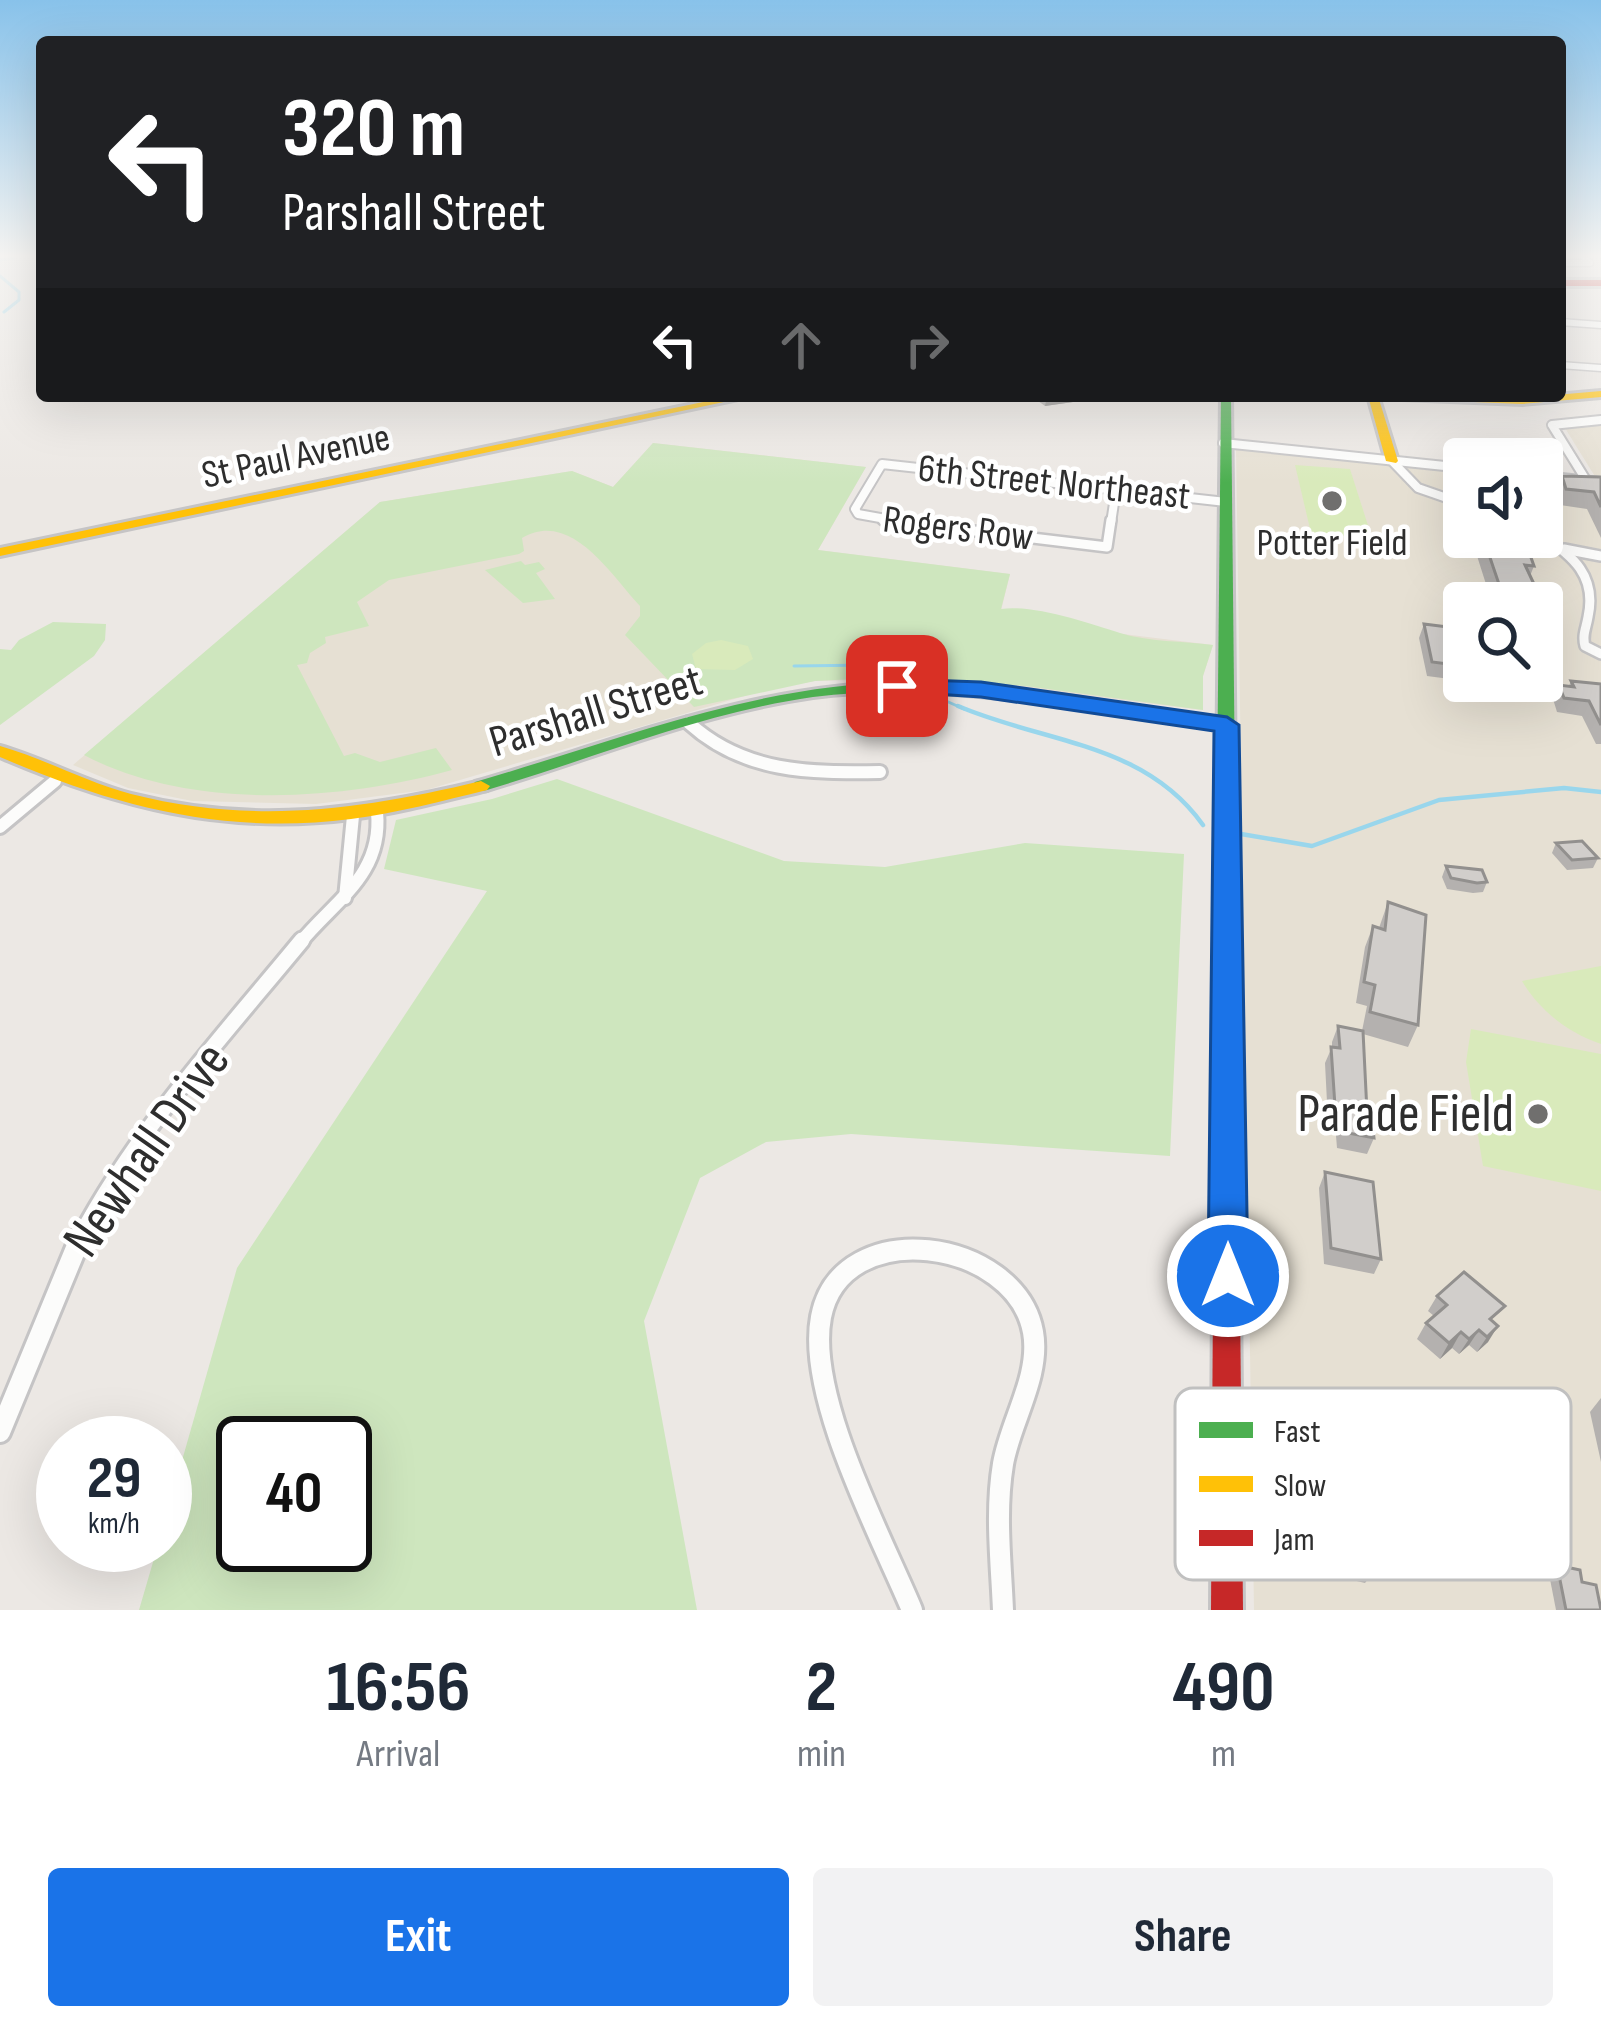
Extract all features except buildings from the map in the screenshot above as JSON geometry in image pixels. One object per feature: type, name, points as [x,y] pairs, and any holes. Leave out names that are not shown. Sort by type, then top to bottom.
[{"type":"street","points":[[1566,365],[1601,368]]},
{"type":"street","points":[[1566,397],[1601,394]]},
{"type":"street","name":"St Paul Avenue","points":[[0,552],[718,402]]},
{"type":"street","points":[[1226,402],[1227,1388]]},
{"type":"street","points":[[1375,402],[1392,461],[1418,488],[1443,497]]},
{"type":"street","points":[[1586,480],[1552,425],[1560,420],[1601,420]]},
{"type":"street","points":[[1223,443],[1443,466]]},
{"type":"street","name":"6th Street Northeast","points":[[858,514],[856,509],[882,464],[1226,502]]},
{"type":"street","points":[[1563,478],[1601,482]]},
{"type":"street","name":"Rogers Row","points":[[858,514],[1107,548],[1116,490]]},
{"type":"street","points":[[1563,548],[1600,556]]},
{"type":"street","points":[[1563,548],[1594,584],[1597,606],[1582,639],[1585,646],[1601,654]]},
{"type":"street","points":[[1576,561],[1600,556]]},
{"type":"street","name":"Parshall Street","points":[[0,751],[55,781],[125,805],[213,818],[353,816],[482,788],[776,699],[897,686],[981,690],[1227,725]]},
{"type":"street","points":[[689,723],[716,747],[757,765],[814,773],[880,772]]},
{"type":"street","points":[[0,827],[55,781]]},
{"type":"street","name":"Newhall Drive","points":[[0,1432],[62,1272],[120,1170],[324,914],[344,902],[377,849],[377,812]]},
{"type":"street","points":[[344,902],[353,816]]},
{"type":"street","points":[[912,1610],[838,1423],[823,1368],[820,1318],[834,1282],[850,1265],[875,1255],[921,1250],[992,1270],[1012,1285],[1026,1307],[1033,1332],[1032,1357],[1002,1466],[1003,1610]]},
{"type":"shaded area","points":[[1560,420],[1601,420],[1601,1610],[1254,1610],[1254,1580],[1571,1580],[1571,1388],[1251,1388],[1236,448],[1443,469],[1443,558],[1563,558],[1563,480],[1599,483]]},
{"type":"shaded area","points":[[653,443],[866,467],[818,550],[1010,574],[999,619],[1213,645],[1203,676],[1203,710],[942,678],[815,681],[768,689],[426,790],[316,804],[192,801],[128,788],[73,765],[380,502],[572,471],[613,487]]},
{"type":"green space","points":[[653,443],[866,467],[818,550],[1010,574],[1001,609],[1045,612],[1142,638],[1213,645],[1203,676],[1203,710],[1026,686],[894,677],[815,681],[694,707],[625,635],[640,616],[640,606],[616,578],[573,538],[540,531],[522,538],[524,551],[519,554],[389,580],[357,602],[369,626],[325,637],[326,643],[310,653],[307,663],[297,665],[344,756],[355,753],[380,762],[436,748],[452,770],[362,789],[266,795],[170,785],[84,755],[380,502],[572,471],[613,487]]},
{"type":"green space","name":"Potter Field","points":[[1295,465],[1350,469],[1372,538],[1311,533]]},
{"type":"green space","points":[[521,561],[525,565],[539,562],[545,569],[536,573],[555,599],[523,603],[485,570]]},
{"type":"green space","points":[[53,622],[106,624],[105,640],[94,656],[0,725],[0,649],[11,650],[19,640]]},
{"type":"green space","points":[[721,640],[748,646],[753,659],[735,670],[696,669],[692,654],[706,643]]},
{"type":"green space","points":[[557,779],[784,861],[885,867],[1025,843],[1184,854],[1170,1156],[851,1134],[766,1142],[700,1178],[644,1321],[697,1610],[139,1610],[150,1572],[192,1572],[192,1426],[237,1268],[487,891],[384,869],[396,820]]},
{"type":"green space","points":[[1601,966],[1601,1044],[1556,1019],[1522,981]]},
{"type":"green space","name":"Parade Field","points":[[1471,1029],[1601,1054],[1601,1191],[1483,1166],[1466,1062]]},
{"type":"waterway","points":[[794,666],[871,665],[899,674]]},
{"type":"waterway","points":[[926,692],[964,709]]},
{"type":"waterway","points":[[958,706],[1122,761],[1179,798],[1203,825]]},
{"type":"waterway","points":[[1241,834],[1312,846],[1439,800],[1564,788],[1601,792]]},
{"type":"traffic: fast","points":[[1226,402],[1226,982]]},
{"type":"traffic: fast","points":[[481,786],[685,722],[810,693],[939,688],[1068,701]]},
{"type":"traffic: slow","points":[[1566,397],[1601,394]]},
{"type":"traffic: slow","points":[[0,552],[718,402]]},
{"type":"traffic: slow","points":[[1375,402],[1392,461]]},
{"type":"traffic: slow","points":[[1068,701],[1227,725]]},
{"type":"traffic: slow","points":[[0,751],[122,797],[236,818],[353,813],[481,786]]},
{"type":"traffic: jam","points":[[1226,982],[1227,1388]]},
{"type":"traffic: jam","points":[[1227,1580],[1227,1610]]},
{"type":"place","name":"Potter Field","points":[[1332,501]]},
{"type":"place","name":"Parade Field","points":[[1538,1114]]},
{"type":"route","points":[[897,686],[981,690],[1227,725],[1228,1276]]}]
